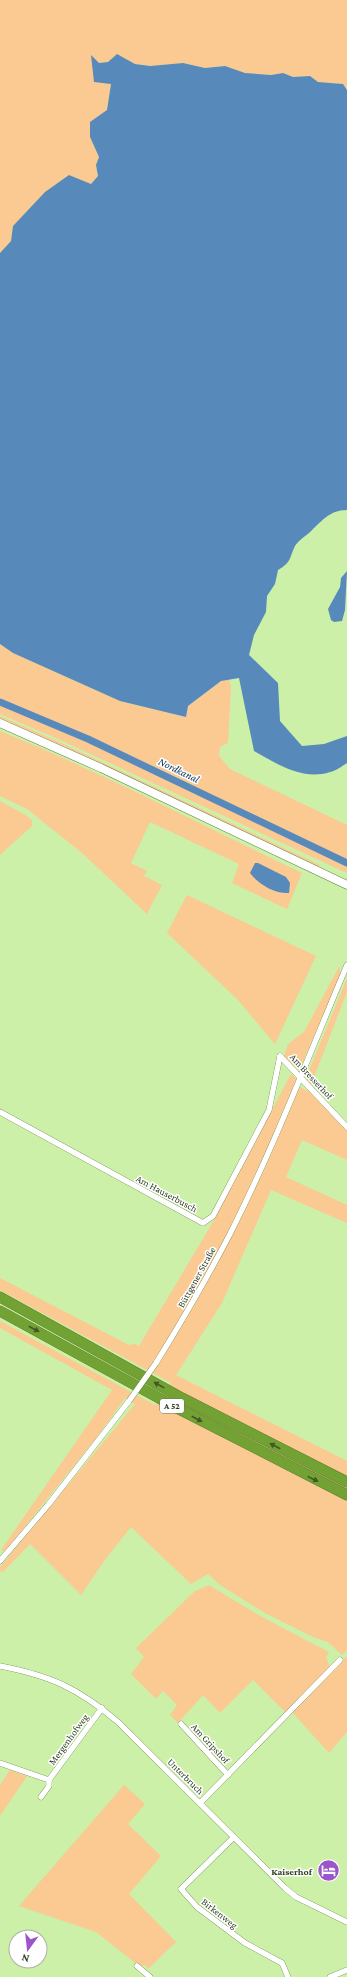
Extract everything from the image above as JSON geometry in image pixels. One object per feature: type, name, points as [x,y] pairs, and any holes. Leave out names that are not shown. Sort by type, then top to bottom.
[{"type":"highway","name":"A 52","points":[[0,1297],[182,1398],[347,1482]]},
{"type":"highway","name":"A 52","points":[[0,1311],[177,1408],[347,1496]]},
{"type":"main road","points":[[0,723],[108,771],[347,885]]},
{"type":"street","name":"Büttgener Straße","points":[[0,1562],[53,1499],[129,1401],[156,1363],[186,1313],[230,1234],[301,1078],[347,965]]},
{"type":"street","name":"Am Bresserhof","points":[[280,1056],[347,1126]]},
{"type":"street","name":"Am Hauserbusch","points":[[0,1112],[203,1222],[213,1216],[269,1110],[280,1056]]},
{"type":"street","name":"Am Gripshof","points":[[200,1803],[340,1660]]},
{"type":"street","name":"Unterbruch","points":[[0,1666],[50,1678],[70,1687],[102,1708],[285,1888],[296,1897],[347,1922]]},
{"type":"street","name":"Mergenhofweg","points":[[41,1797],[49,1786],[49,1780],[102,1708]]},
{"type":"street","name":"Am Gripshof","points":[[181,1724],[228,1775]]},
{"type":"street","name":"Mergenhofweg","points":[[0,1763],[49,1780]]},
{"type":"street","name":"Birkenweg","points":[[234,1837],[181,1889],[197,1907],[245,1944],[282,1963],[288,1977]]},
{"type":"street","points":[[137,1966],[150,1977]]},
{"type":"street","points":[[330,1977],[347,1970]]},
{"type":"shaded area","points":[[0,0],[347,0],[347,90],[343,84],[318,82],[310,76],[293,77],[283,73],[271,75],[245,73],[225,66],[205,68],[183,63],[150,66],[135,64],[117,54],[108,62],[99,63],[91,56],[111,84],[107,110],[90,137],[99,157],[96,165],[98,176],[91,184],[69,175],[45,192],[13,226],[11,241],[0,253]]},
{"type":"shaded area","points":[[0,644],[13,653],[120,701],[186,717],[187,707],[221,681],[229,678],[231,688],[228,743],[220,747],[219,756],[230,769],[347,825],[347,873],[58,739],[0,714]]},
{"type":"shaded area","points":[[0,716],[57,741],[320,865],[319,867],[97,762],[0,719]]},
{"type":"shaded area","points":[[0,731],[77,764],[302,873],[287,909],[232,883],[239,864],[150,822],[131,863],[147,871],[144,876],[162,885],[147,914],[82,853],[27,809],[0,796]]},
{"type":"shaded area","points":[[0,801],[32,820],[32,826],[0,855]]},
{"type":"shaded area","points":[[187,895],[316,956],[275,1044],[237,999],[167,933]]},
{"type":"shaded area","points":[[339,967],[340,976],[302,1064],[295,1067],[284,1056],[288,1044],[304,1032]]},
{"type":"shaded area","points":[[347,978],[347,992],[311,1085],[307,1081],[308,1073]]},
{"type":"shaded area","points":[[291,1074],[296,1078],[300,1087],[310,1092],[347,1130],[347,1160],[302,1140],[286,1177],[347,1205],[347,1223],[271,1190],[222,1303],[176,1375],[347,1461],[347,1650],[342,1655],[328,1642],[313,1637],[265,1613],[220,1585],[208,1574],[191,1584],[131,1527],[107,1557],[81,1595],[30,1544],[3,1572],[0,1571],[0,1567],[135,1404],[125,1398],[97,1437],[10,1545],[4,1551],[1,1550],[112,1390],[0,1328],[0,1321],[155,1405],[171,1383],[0,1290],[0,1278],[129,1345],[135,1344],[139,1346],[210,1227]]},
{"type":"shaded area","points":[[209,1585],[262,1617],[329,1652],[326,1657],[330,1668],[286,1713],[253,1680],[220,1713],[203,1695],[178,1723],[170,1715],[177,1705],[163,1691],[156,1699],[131,1674],[144,1657],[136,1648],[195,1591]]},
{"type":"shaded area","points":[[347,1656],[347,1732],[329,1753],[292,1712]]},
{"type":"shaded area","points":[[10,1770],[27,1776],[0,1816],[0,1785]]},
{"type":"shaded area","points":[[124,1785],[145,1804],[128,1824],[161,1856],[129,1894],[176,1942],[149,1968],[144,1965],[138,1965],[96,1932],[19,1906]]},
{"type":"water","points":[[117,54],[135,64],[150,66],[183,63],[205,68],[225,66],[245,73],[271,75],[283,73],[293,77],[310,76],[318,82],[343,84],[347,90],[347,510],[330,514],[298,542],[290,560],[286,565],[278,570],[275,584],[267,596],[266,612],[254,635],[249,655],[278,683],[280,721],[302,746],[324,744],[347,736],[347,763],[337,770],[320,774],[300,773],[281,766],[254,751],[239,678],[221,681],[188,706],[186,717],[120,701],[13,653],[0,644],[0,253],[11,241],[13,226],[45,192],[69,175],[91,184],[98,176],[96,165],[99,157],[90,137],[90,122],[107,110],[111,84],[94,82],[91,55],[99,63],[108,62]]},
{"type":"water","points":[[347,571],[345,610],[342,621],[334,622],[331,620],[328,609],[340,587],[341,578]]},
{"type":"water","points":[[255,863],[258,863],[286,877],[290,883],[289,893],[278,892],[267,888],[253,877],[250,873]]},
{"type":"waterway","name":"Nordkanal","points":[[0,702],[88,739],[347,863]]},
{"type":"place","name":"Kaiserhof","points":[[328,1871]]}]
